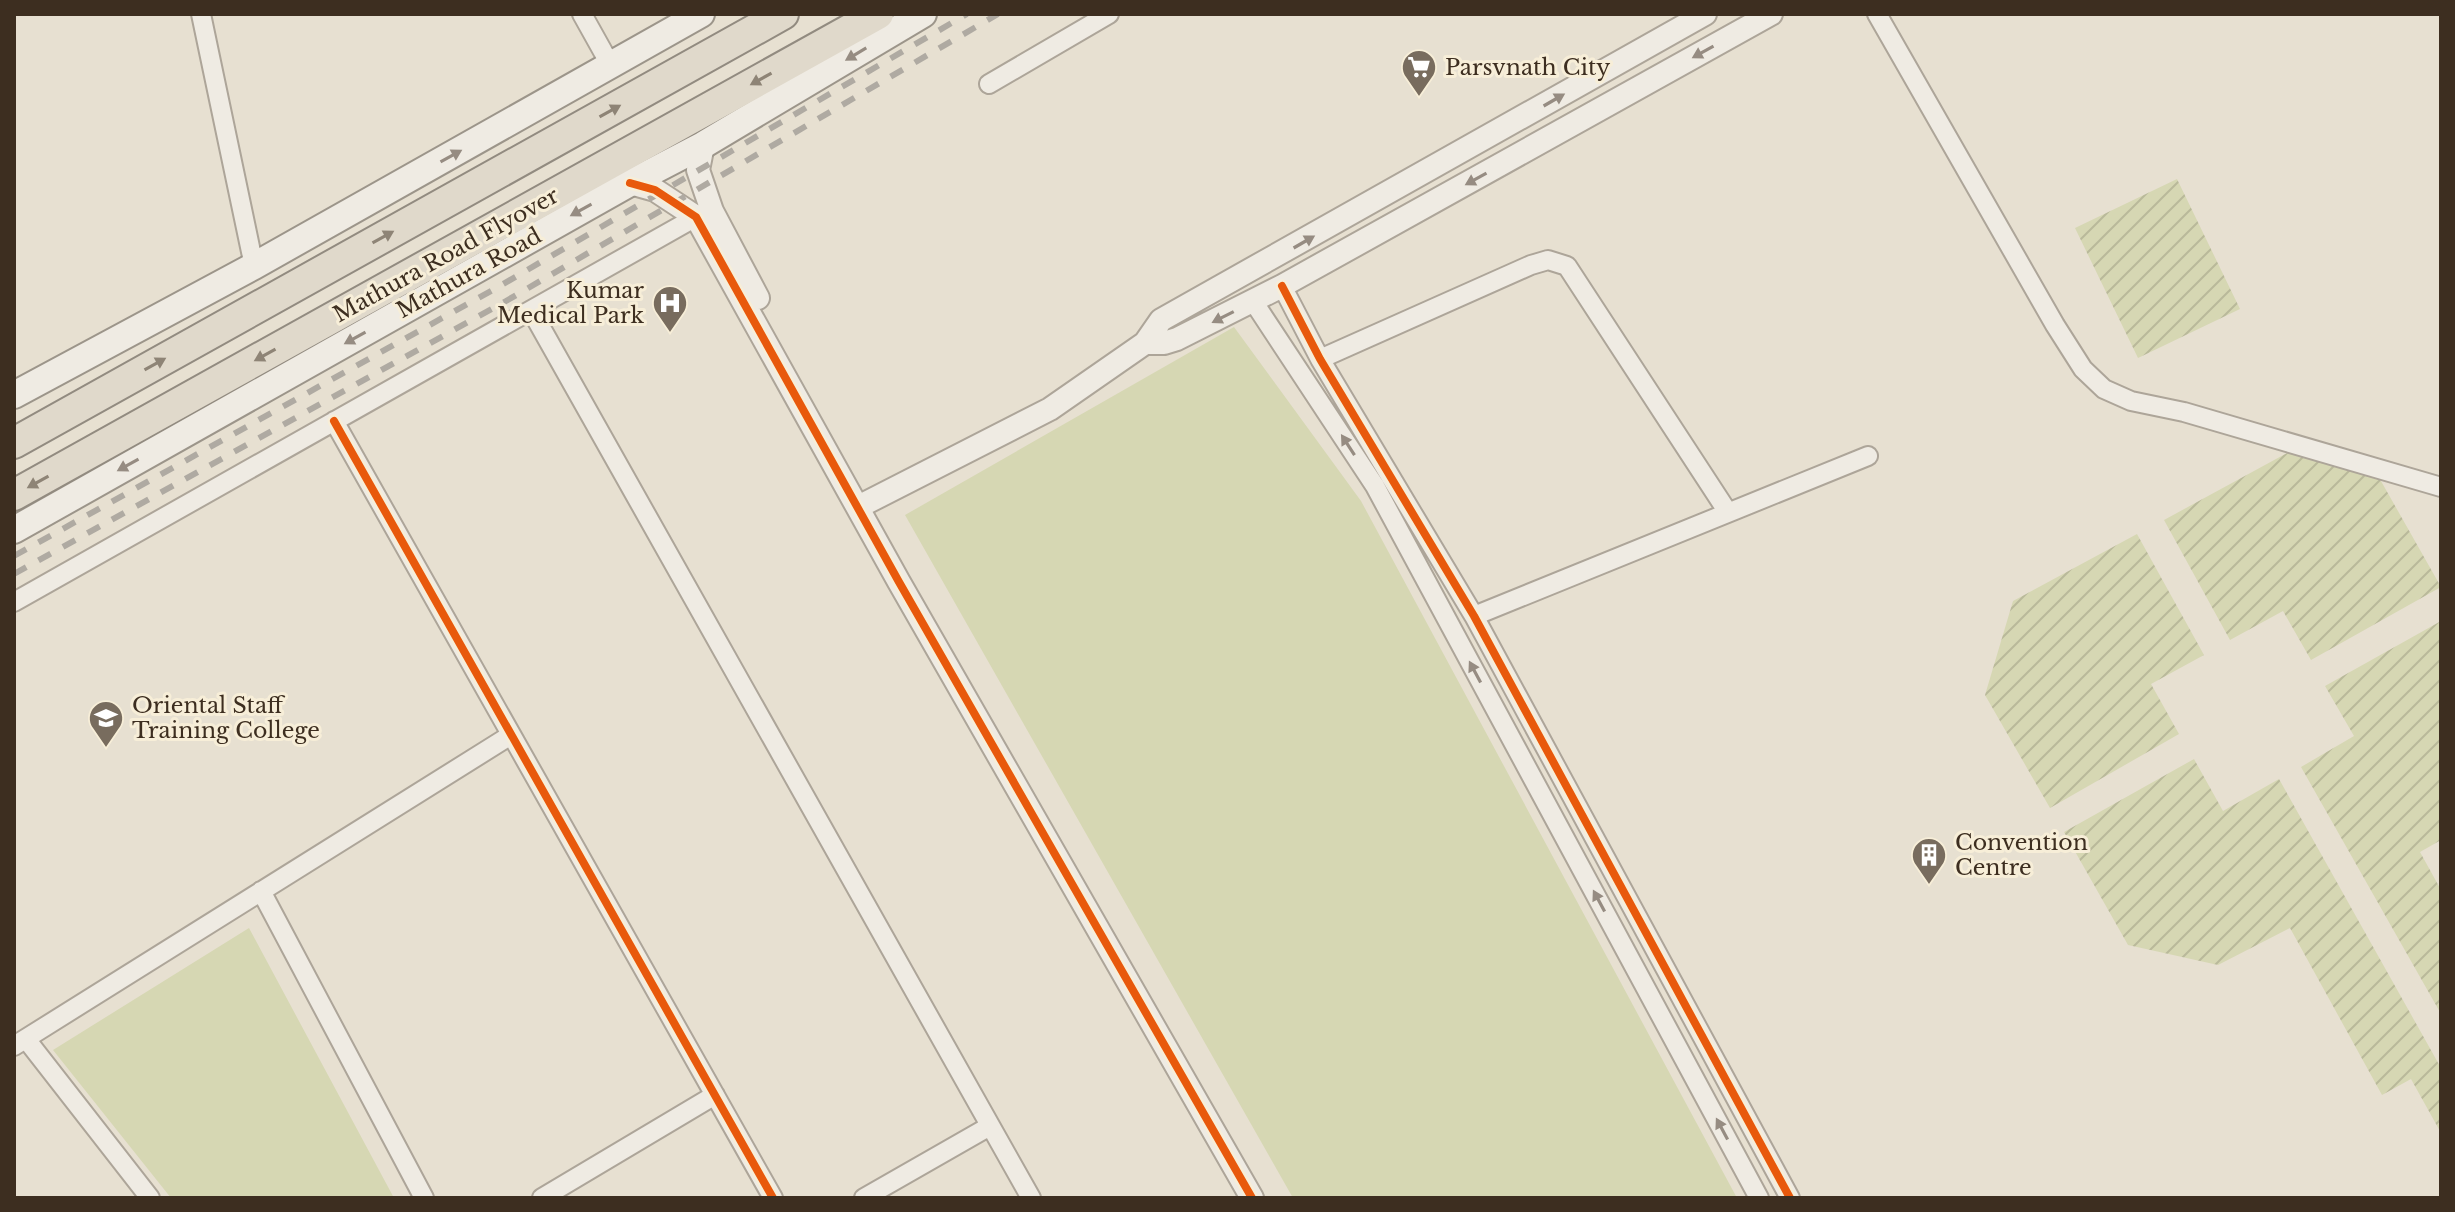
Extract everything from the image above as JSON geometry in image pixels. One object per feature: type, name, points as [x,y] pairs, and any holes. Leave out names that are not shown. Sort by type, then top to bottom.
[{"type":"highway","name":"Mathura Road Flyover","points":[[14,443],[783,14]]},
{"type":"highway","name":"Mathura Road Flyover","points":[[14,495],[878,14]]},
{"type":"main road","points":[[14,395],[254,266],[701,14]]},
{"type":"main road","name":"Mathura Road","points":[[14,530],[26,516],[703,145],[923,14]]},
{"type":"street","points":[[201,14],[254,266]]},
{"type":"street","points":[[582,14],[611,66]]},
{"type":"street","points":[[989,84],[1109,14]]},
{"type":"street","points":[[865,505],[1050,409],[1145,343],[1161,320],[1705,14]]},
{"type":"street","points":[[1145,343],[1177,339],[1282,286],[1771,14]]},
{"type":"street","points":[[1877,14],[2055,325],[2083,369],[2104,389],[2131,401],[2184,412],[2441,487]]},
{"type":"street","points":[[703,145],[698,170],[712,211],[865,505],[1252,1198]]},
{"type":"street","points":[[630,183],[655,190],[696,217],[1269,1198]]},
{"type":"street","points":[[14,602],[696,217]]},
{"type":"street","points":[[1320,359],[1531,265],[1548,260],[1567,266],[1727,511]]},
{"type":"street","points":[[1282,286],[1320,359],[1474,616],[1790,1198]]},
{"type":"street","points":[[1253,301],[1375,486],[1759,1198]]},
{"type":"street","points":[[531,310],[1031,1198]]},
{"type":"street","points":[[334,421],[773,1198]]},
{"type":"street","points":[[1474,616],[1868,456]]},
{"type":"street","points":[[150,1198],[20,1042],[511,735]]},
{"type":"street","points":[[261,891],[424,1198]]},
{"type":"street","points":[[542,1198],[715,1095]]},
{"type":"street","points":[[864,1198],[990,1126]]},
{"type":"green space","points":[[2177,179],[2240,309],[2138,358],[2075,228]]},
{"type":"green space","points":[[1234,327],[1361,501],[1737,1198],[1293,1198],[905,515]]},
{"type":"green space","points":[[2287,453],[2377,474],[2441,587],[2311,660],[2283,611],[2230,640],[2164,520]]},
{"type":"green space","points":[[2137,534],[2204,655],[2151,684],[2179,734],[2050,808],[1985,695],[2013,601]]},
{"type":"green space","points":[[2441,621],[2441,840],[2420,852],[2441,890],[2441,1014],[2301,767],[2354,736],[2325,686]]},
{"type":"green space","points":[[2194,759],[2223,811],[2279,779],[2441,1068],[2441,1133],[2411,1079],[2382,1095],[2290,928],[2218,965],[2128,945],[2064,832]]},
{"type":"green space","points":[[249,928],[394,1198],[171,1198],[53,1050]]},
{"type":"railway","points":[[14,556],[498,287],[967,14]]},
{"type":"railway","points":[[14,574],[506,301],[998,14]]},
{"type":"cycle path","points":[[630,183],[655,190],[696,217],[899,582],[1252,1198]]},
{"type":"cycle path","points":[[1282,286],[1320,359],[1474,616],[1790,1198]]},
{"type":"cycle path","points":[[334,421],[773,1198]]},
{"type":"place","name":"Parsvnath City","points":[[1419,98]]},
{"type":"place","name":"Kumar Medical Park","points":[[670,334]]},
{"type":"place","name":"Oriental Staff Training College","points":[[106,749]]},
{"type":"place","name":"Convention Centre","points":[[1929,886]]}]
